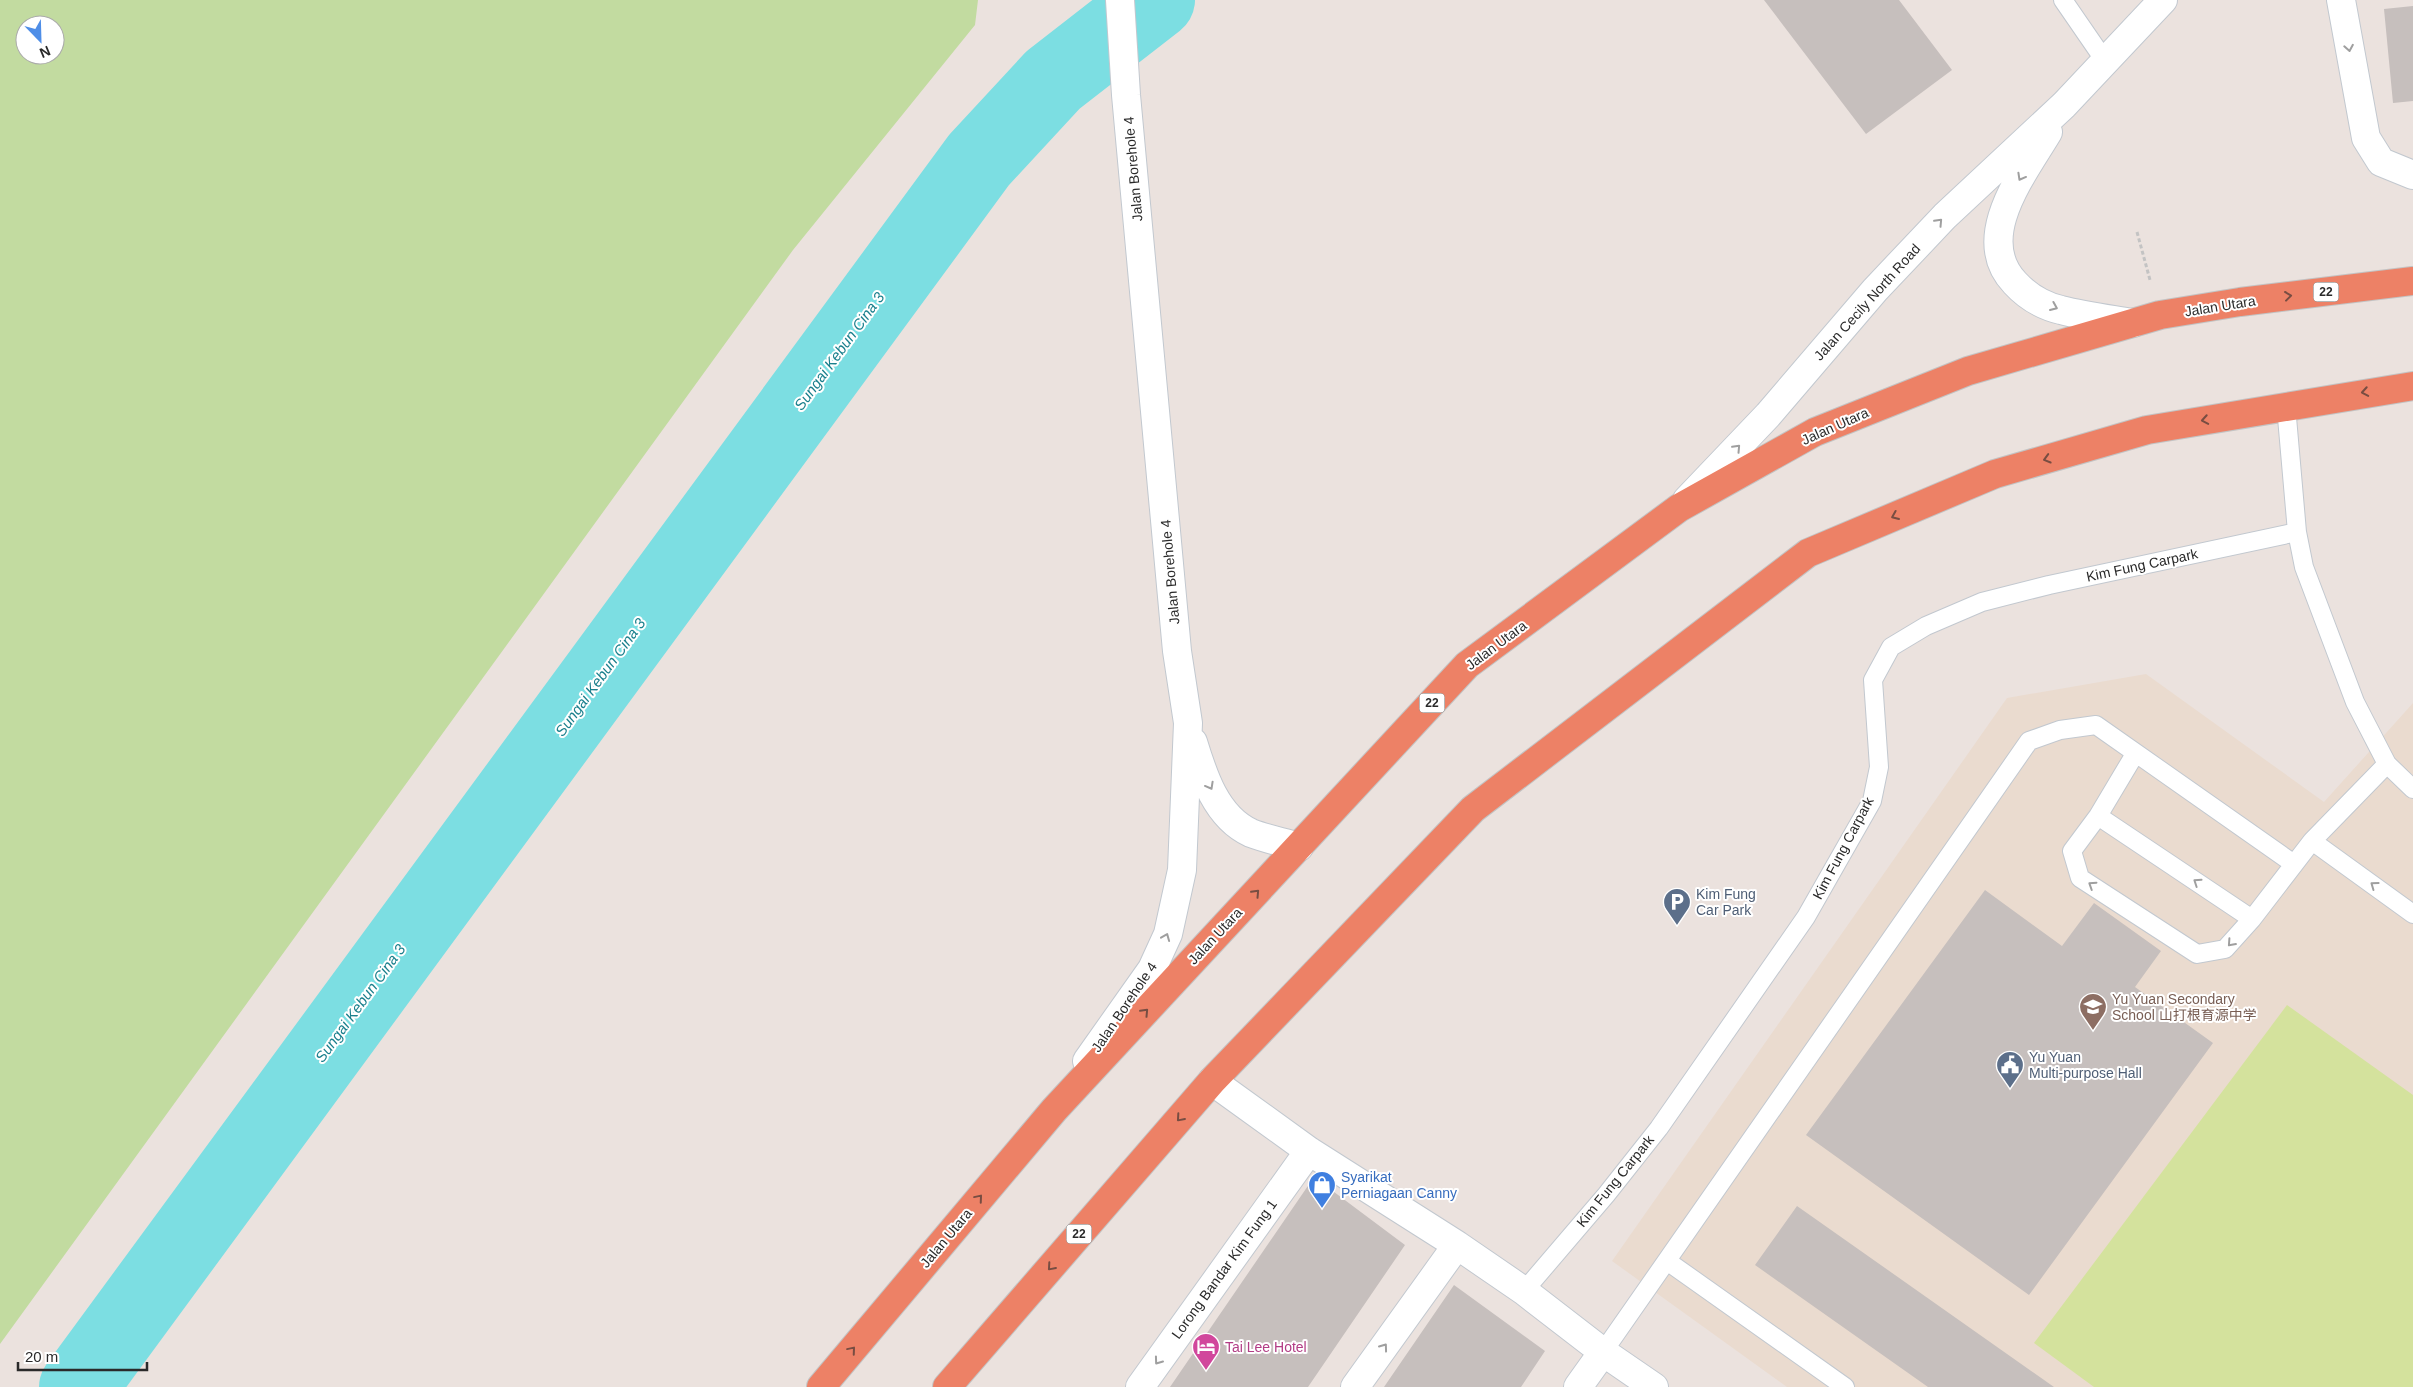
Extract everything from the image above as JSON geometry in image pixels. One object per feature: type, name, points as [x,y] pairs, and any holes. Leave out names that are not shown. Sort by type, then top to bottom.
[{"type":"highway","name":"Jalan Utara","points":[[821,1387],[1054,1110],[1467,665],[1679,508],[1815,432],[1968,371],[2160,315],[2240,302],[2413,281]]},
{"type":"highway","name":"22","points":[[946,1387],[1212,1081],[1472,809],[1808,553],[1995,474],[2147,430],[2413,386]]},
{"type":"street","name":"Jalan Borehole 4","points":[[1054,1110],[1152,969],[1168,934],[1182,870],[1188,723],[1177,651],[1126,95],[1120,0]]},
{"type":"street","name":"Jalan Cecily North Road","points":[[1679,508],[1768,415],[1875,290],[1945,216],[2064,105],[2163,0]]},
{"type":"street","points":[[2340,0],[2366,138],[2381,162],[2413,175]]},
{"type":"street","name":"Jalan Cecily North Road","points":[[2064,105],[2010,198],[2001,222],[1998,249],[2007,274],[2026,295],[2060,310],[2133,323]]},
{"type":"street","points":[[1188,723],[1203,774],[1226,816],[1250,832],[1299,847]]},
{"type":"street","points":[[1212,1081],[1309,1151],[1457,1245],[1524,1291],[1603,1352],[1654,1387]]},
{"type":"street","name":"Lorong Bandar Kim Fung 1","points":[[1140,1387],[1309,1151]]},
{"type":"street","points":[[1355,1387],[1457,1245]]},
{"type":"street","points":[[1578,1387],[1603,1352]]},
{"type":"lane","points":[[2063,0],[2106,61]]},
{"type":"lane","points":[[2286,406],[2297,532],[2304,566],[2327,633],[2355,702],[2387,764],[2413,789]]},
{"type":"lane","name":"Kim Fung Carpark","points":[[1524,1291],[1606,1195],[1659,1128],[1806,916],[1872,801],[1879,767],[1873,680],[1891,647],[1926,626],[1982,602],[2050,585],[2297,532]]},
{"type":"lane","points":[[1603,1352],[2030,741],[2060,730],[2096,725],[2294,864]]},
{"type":"lane","points":[[2135,754],[2098,816],[2072,851],[2080,878],[2197,954],[2225,950],[2252,920],[2312,841],[2387,764]]},
{"type":"lane","points":[[2098,816],[2252,920]]},
{"type":"lane","points":[[2312,841],[2413,914]]},
{"type":"lane","points":[[1666,1261],[1845,1387]]},
{"type":"path","points":[[2137,232],[2160,315]]},
{"type":"shaded area","name":"Yu Yuan Secondary School 山打根育源中学","points":[[2146,674],[2324,802],[2413,703],[2413,1387],[1787,1387],[1612,1261],[2007,698]]},
{"type":"green space","points":[[0,0],[978,0],[975,25],[793,250],[0,1344]]},
{"type":"green space","points":[[2287,1005],[2413,1095],[2413,1387],[2094,1387],[2034,1343]]},
{"type":"building","points":[[1764,0],[1899,0],[1952,70],[1866,134]]},
{"type":"building","points":[[2413,6],[2413,101],[2393,103],[2384,9]]},
{"type":"building","name":"Yu Yuan Multi-purpose Hall","points":[[1985,890],[2062,946],[2094,903],[2161,951],[2135,987],[2213,1043],[2029,1295],[1806,1135]]},
{"type":"building","points":[[1314,1177],[1405,1245],[1308,1387],[1170,1387]]},
{"type":"building","points":[[1797,1206],[2054,1387],[1928,1387],[1755,1265]]},
{"type":"building","points":[[1454,1285],[1545,1351],[1521,1387],[1384,1387]]},
{"type":"waterway","name":"Sungai Kebun Cina 3","points":[[78,1387],[979,160],[1053,80],[1156,0]]},
{"type":"place","name":"Kim Fung Car Park","points":[[1677,926]]},
{"type":"place","name":"Yu Yuan Secondary School 山打根育源中学","points":[[2093,1031]]},
{"type":"place","name":"Yu Yuan Multi-purpose Hall","points":[[2010,1089]]},
{"type":"place","name":"Syarikat Perniagaan Canny","points":[[1322,1209]]},
{"type":"place","name":"Tai Lee Hotel","points":[[1206,1371]]}]
